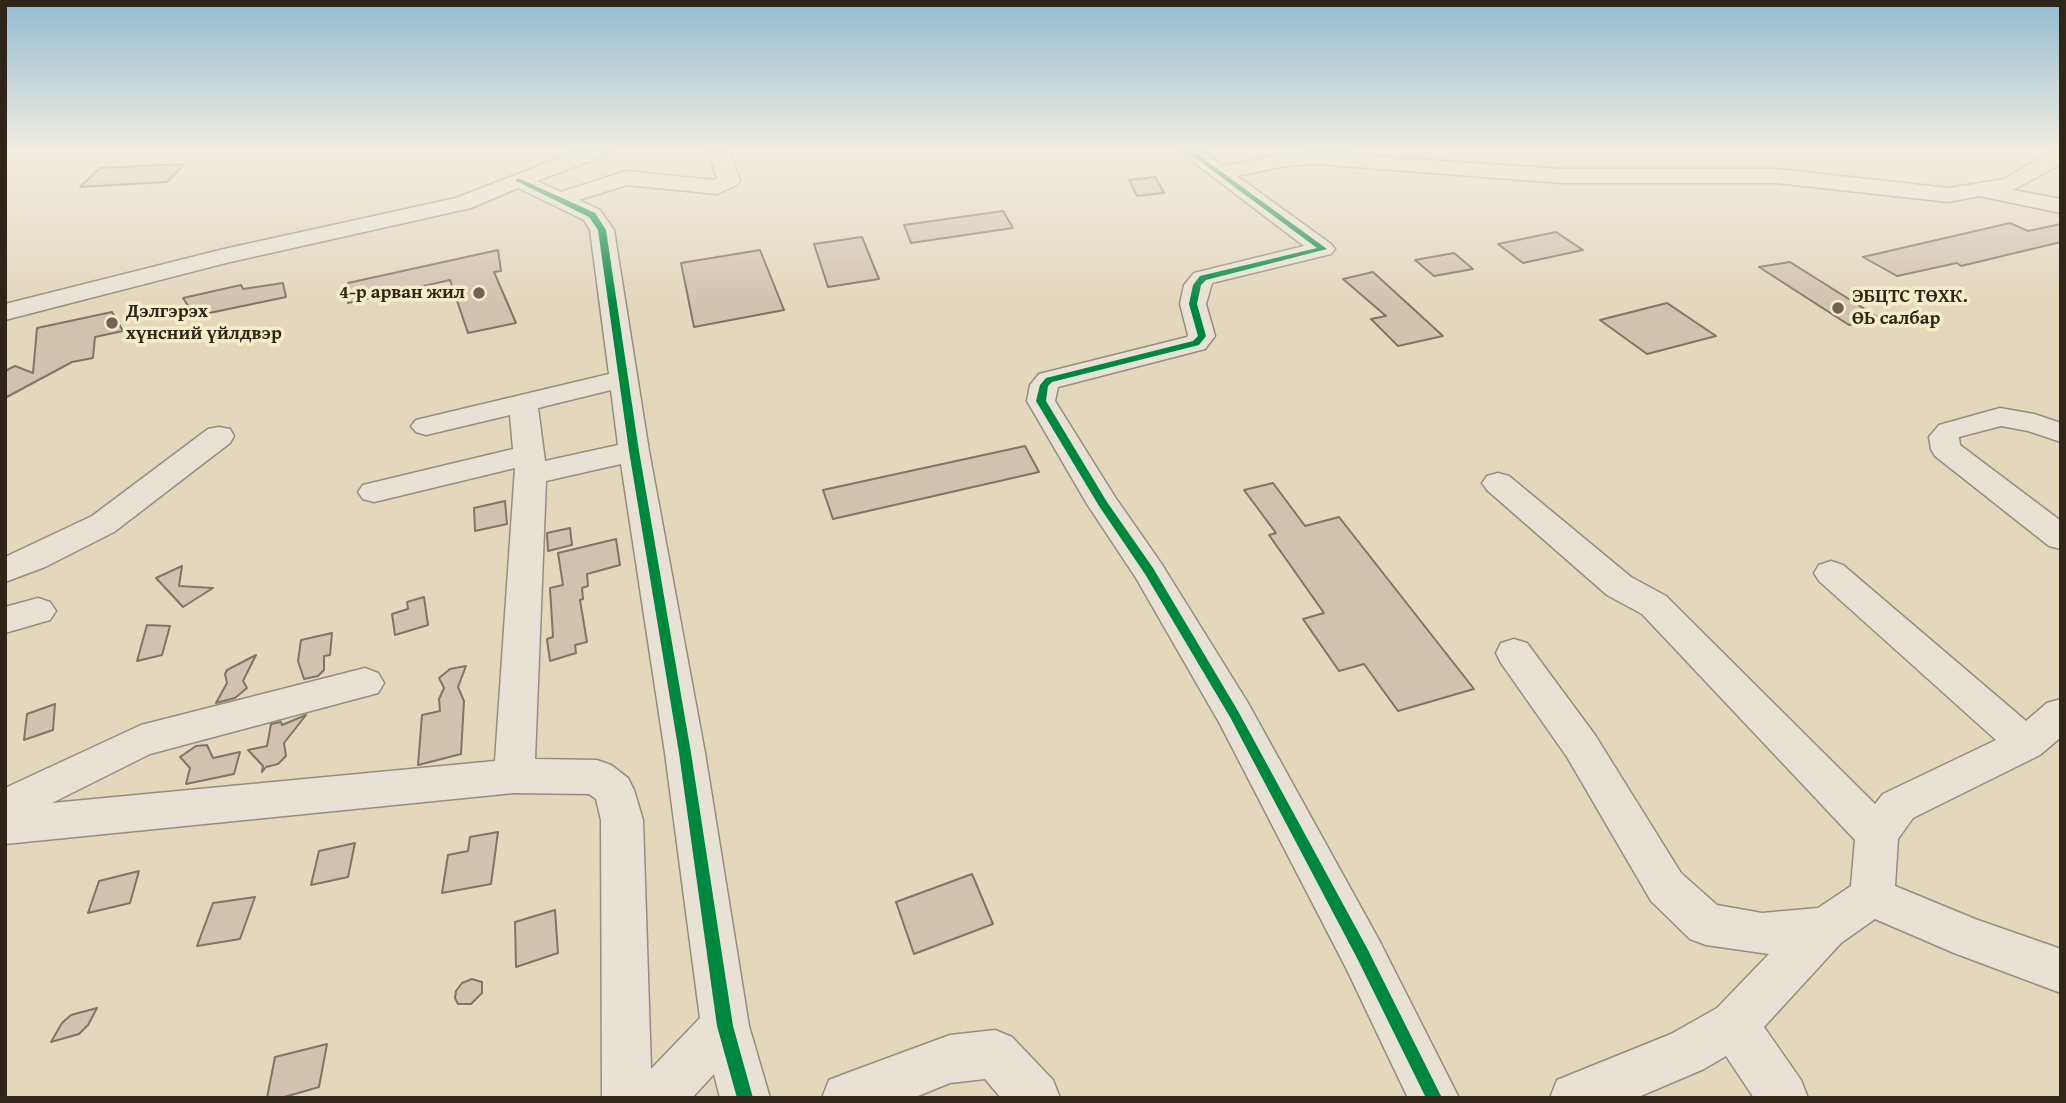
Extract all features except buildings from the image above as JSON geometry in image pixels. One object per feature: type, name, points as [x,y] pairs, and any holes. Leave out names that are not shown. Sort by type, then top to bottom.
[{"type":"street","points":[[5,312],[223,256],[464,202]]},
{"type":"street","points":[[565,202],[592,215],[602,230],[634,451],[685,753],[726,1026],[745,1098]]},
{"type":"street","points":[[1260,202],[1323,249],[1203,278],[1197,285],[1193,304],[1202,336],[1196,343],[1049,380],[1044,385],[1041,401],[1103,504],[1149,571],[1234,714],[1363,955],[1434,1098]]},
{"type":"street","points":[[2010,202],[2061,230]]},
{"type":"street","points":[[2043,202],[2061,206]]},
{"type":"street","points":[[426,426],[624,379]]},
{"type":"street","points":[[514,776],[530,464],[523,403]]},
{"type":"street","points":[[2061,433],[2000,417],[1949,432],[1944,438],[1946,449],[2061,538]]},
{"type":"street","points":[[5,570],[103,524],[219,436]]},
{"type":"street","points":[[374,492],[530,464],[634,451]]},
{"type":"street","points":[[1498,483],[1619,586],[1654,605],[1877,834]]},
{"type":"street","points":[[1831,573],[2026,744]]},
{"type":"street","points":[[1514,653],[1581,746],[1666,887],[1706,924],[1762,934],[1825,928]]},
{"type":"street","points":[[5,807],[141,741],[365,683]]},
{"type":"street","points":[[1872,897],[1877,834],[1898,806],[2026,744],[2061,714]]},
{"type":"street","points":[[5,825],[514,776],[597,777],[614,790],[622,820],[627,1098]]},
{"type":"street","points":[[1575,1098],[1687,1052],[1734,1025],[1825,928],[1872,897]]},
{"type":"street","points":[[1872,897],[1970,939],[2061,971]]},
{"type":"street","points":[[1734,1025],[1783,1098]]},
{"type":"street","points":[[658,1098],[726,1026]]},
{"type":"street","points":[[847,1098],[950,1059],[995,1054],[1035,1098]]},
{"type":"cycle path","points":[[566,202],[592,215],[602,230],[634,451],[685,753],[725,1026],[745,1098]]},
{"type":"cycle path","points":[[1259,202],[1323,249],[1203,278],[1197,285],[1193,304],[1202,336],[1196,343],[1049,380],[1044,385],[1041,401],[1103,504],[1149,571],[1234,714],[1363,955],[1434,1098]]},
{"type":"place","name":"4-р арван жил","points":[[479,293]]},
{"type":"place","name":"ЭБЦТС ТӨХК. ӨЬ салбар","points":[[1838,308]]},
{"type":"place","name":"Дэлгэрэх хүнсний үйлдвэр","points":[[112,323]]}]
